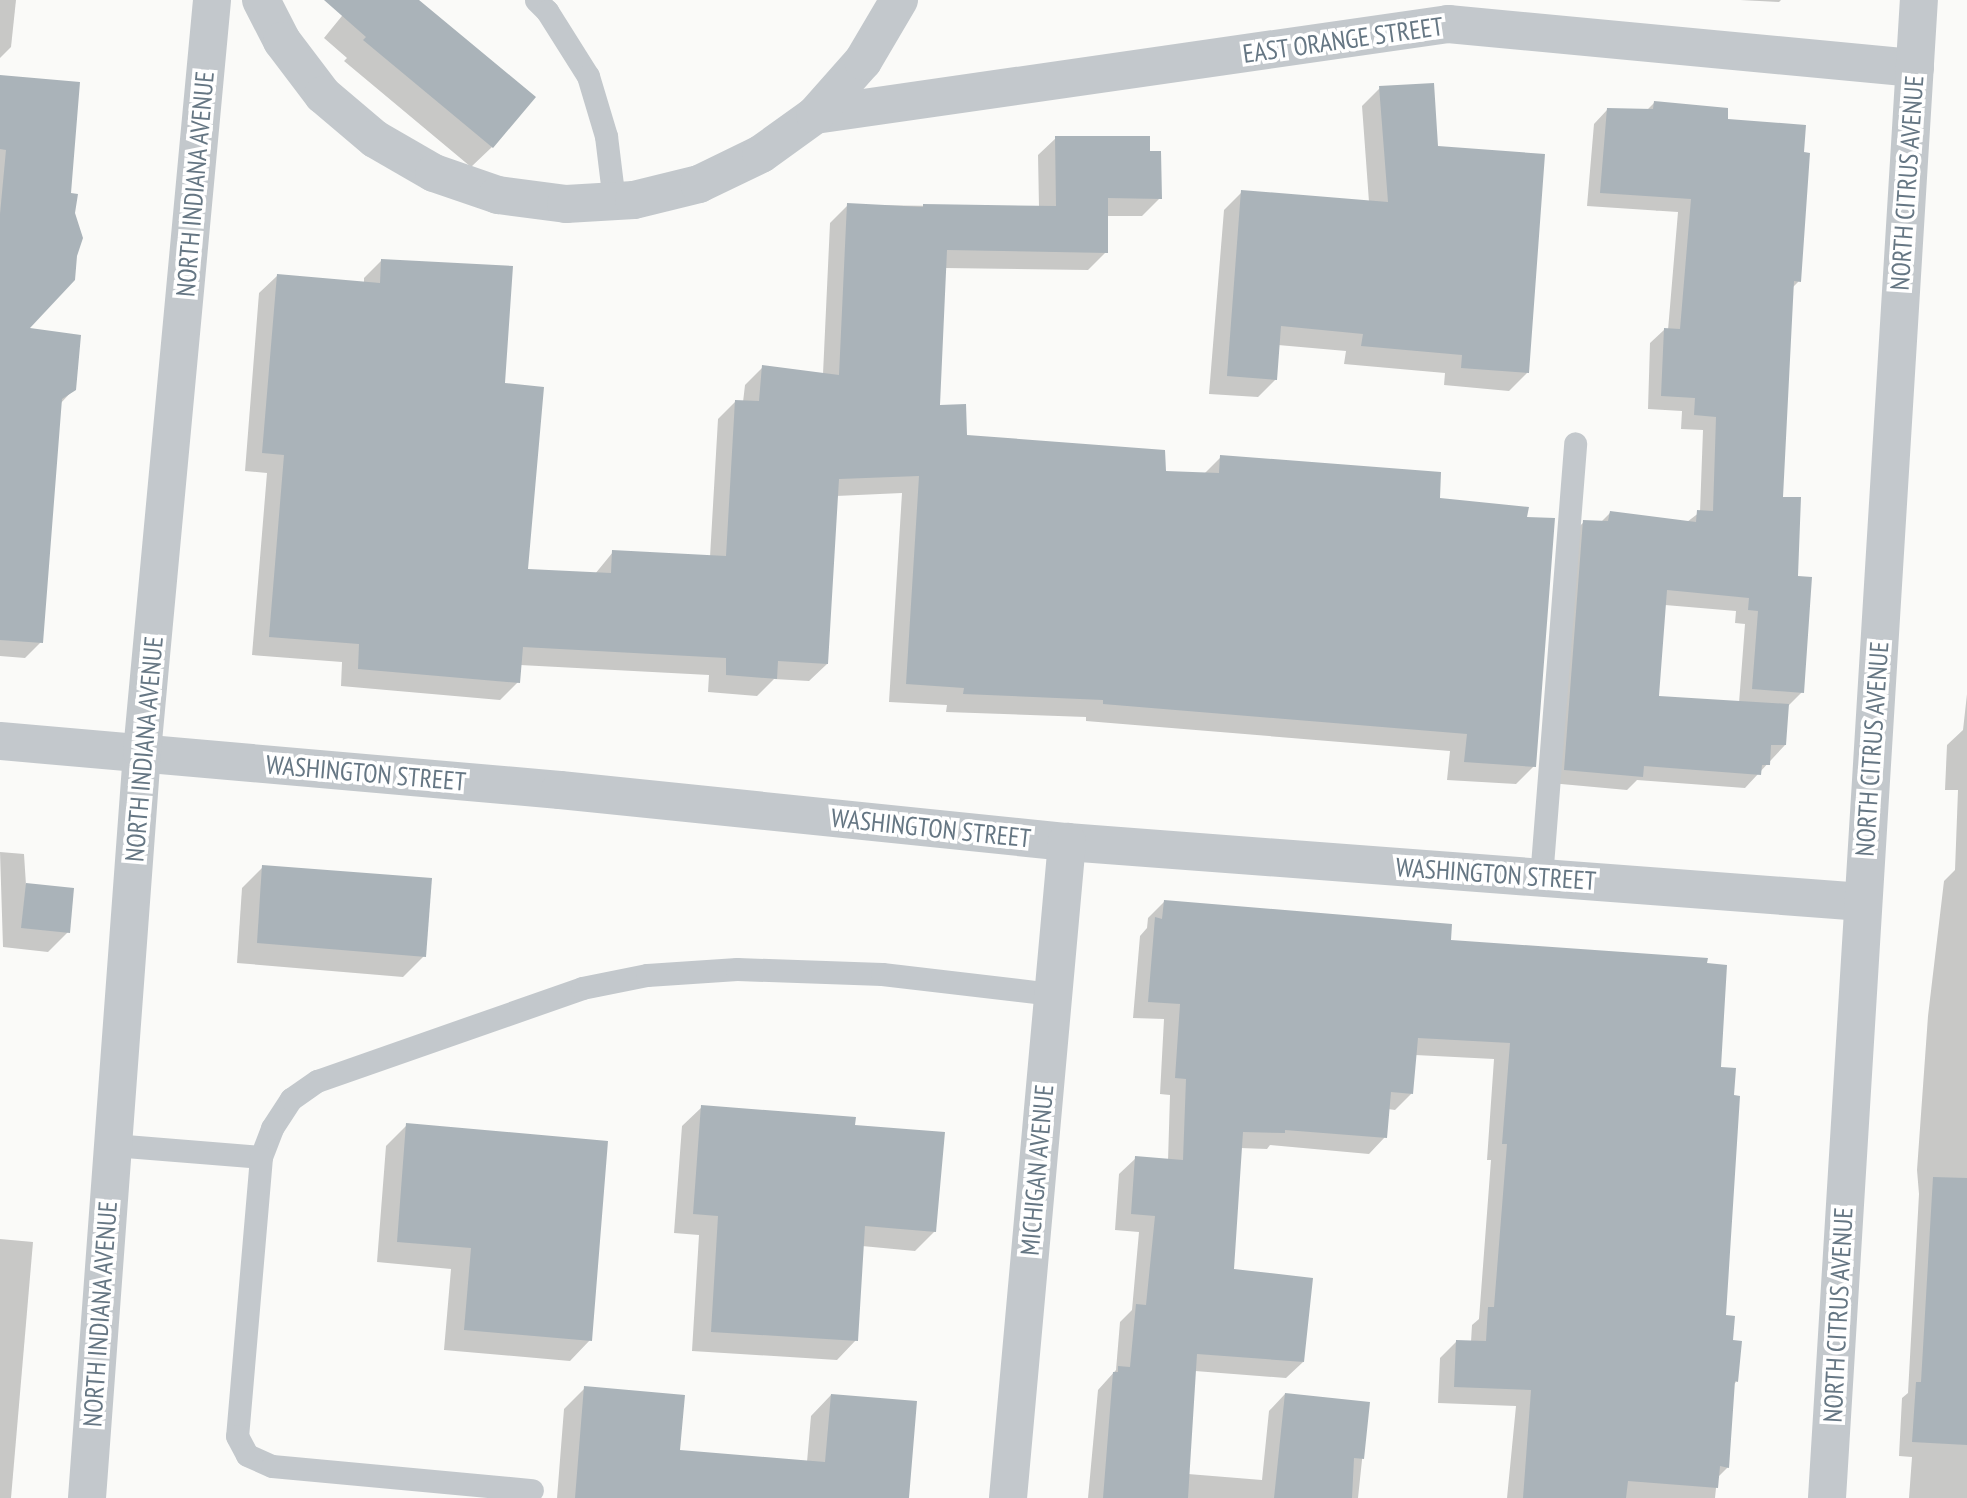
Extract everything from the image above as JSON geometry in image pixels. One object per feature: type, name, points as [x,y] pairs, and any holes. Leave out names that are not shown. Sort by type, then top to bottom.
[{"type":"street","name":"NORTH INDIANA AVENUE","points":[[87,1498],[142,752],[212,0]]},
{"type":"street","points":[[261,0],[282,41],[323,94],[375,139],[433,173],[498,195],[566,204],[634,200],[699,184],[761,154],[815,115],[863,61],[899,0]]},
{"type":"street","name":"NORTH CITRUS AVENUE","points":[[1827,1498],[1919,0]]},
{"type":"street","name":"EAST ORANGE STREET","points":[[815,115],[1448,24],[1914,68]]},
{"type":"street","name":"WASHINGTON STREET","points":[[0,741],[142,752],[1067,842],[1863,902]]},
{"type":"street","name":"MICHIGAN AVENUE","points":[[1008,1498],[1067,842]]},
{"type":"lane","points":[[536,0],[547,11],[588,76],[606,136],[614,201]]},
{"type":"lane","points":[[1541,878],[1575,443]]},
{"type":"lane","points":[[532,1490],[272,1466],[247,1455],[237,1436],[261,1157],[272,1128],[291,1099],[317,1081],[582,988],[647,975],[737,969],[882,974],[1053,994]]},
{"type":"lane","points":[[113,1145],[261,1157]]},
{"type":"building","points":[[324,0],[419,0],[536,97],[493,148],[363,40],[366,37]]},
{"type":"building","points":[[0,75],[80,82],[71,193],[78,194],[75,213],[83,238],[77,256],[75,280],[30,328],[81,335],[76,390],[62,399],[43,643],[0,640],[0,214],[6,150],[0,149]]},
{"type":"building","points":[[1434,83],[1438,146],[1545,154],[1529,373],[1461,368],[1462,355],[1361,346],[1363,334],[1281,326],[1277,380],[1227,376],[1241,190],[1388,202],[1379,86]]},
{"type":"building","points":[[1654,101],[1728,108],[1728,119],[1806,125],[1804,152],[1810,153],[1801,282],[1794,281],[1783,497],[1801,497],[1798,576],[1812,577],[1804,693],[1752,689],[1758,611],[1748,610],[1749,598],[1667,590],[1659,696],[1789,704],[1786,745],[1771,745],[1770,765],[1762,765],[1761,775],[1644,766],[1643,777],[1564,770],[1583,520],[1608,521],[1610,511],[1696,522],[1697,510],[1713,511],[1716,417],[1694,415],[1695,398],[1661,396],[1664,328],[1680,329],[1691,199],[1600,193],[1607,108],[1653,109]]},
{"type":"building","points":[[1055,136],[1150,136],[1150,151],[1161,151],[1162,199],[1108,198],[1108,253],[947,250],[940,405],[966,404],[967,435],[1165,450],[1166,471],[1219,473],[1220,455],[1441,472],[1440,498],[1529,507],[1527,517],[1555,518],[1536,767],[1464,762],[1467,734],[1103,704],[1103,700],[963,694],[964,688],[906,684],[919,476],[839,479],[828,664],[778,661],[777,679],[726,675],[726,658],[523,647],[520,683],[358,669],[359,644],[269,637],[284,455],[262,453],[277,274],[380,283],[381,259],[513,266],[505,383],[544,387],[528,569],[611,573],[612,550],[726,556],[735,400],[759,401],[762,365],[839,375],[847,203],[923,207],[923,204],[1056,206]]},
{"type":"building","points":[[262,865],[432,878],[426,957],[257,943]]},
{"type":"building","points":[[26,883],[74,888],[70,933],[21,928]]},
{"type":"building","points":[[1164,900],[1452,924],[1451,940],[1708,958],[1707,963],[1727,965],[1721,1067],[1736,1068],[1734,1095],[1740,1096],[1726,1315],[1735,1316],[1733,1340],[1742,1341],[1738,1382],[1735,1381],[1729,1468],[1720,1466],[1718,1488],[1628,1481],[1626,1498],[1523,1498],[1531,1390],[1454,1387],[1456,1340],[1486,1341],[1488,1307],[1494,1307],[1507,1144],[1502,1144],[1510,1043],[1418,1038],[1413,1094],[1391,1092],[1387,1138],[1285,1130],[1285,1133],[1243,1132],[1234,1269],[1313,1278],[1304,1362],[1197,1354],[1188,1498],[1103,1498],[1113,1372],[1118,1372],[1118,1366],[1130,1367],[1136,1304],[1146,1305],[1155,1216],[1131,1214],[1135,1156],[1183,1160],[1186,1079],[1175,1078],[1180,1004],[1148,1002],[1155,917],[1162,919]]},
{"type":"building","points":[[701,1105],[856,1117],[855,1125],[945,1132],[936,1232],[865,1226],[858,1341],[711,1332],[718,1216],[693,1214]]},
{"type":"building","points":[[406,1123],[608,1141],[592,1341],[464,1330],[471,1248],[397,1242]]},
{"type":"building","points":[[1933,1177],[1967,1178],[1967,1445],[1912,1442],[1916,1382],[1921,1382]]},
{"type":"building","points":[[584,1386],[685,1395],[680,1450],[825,1462],[831,1394],[917,1401],[909,1498],[575,1498]]},
{"type":"building","points":[[1285,1393],[1370,1402],[1364,1459],[1354,1458],[1352,1498],[1274,1498]]}]
